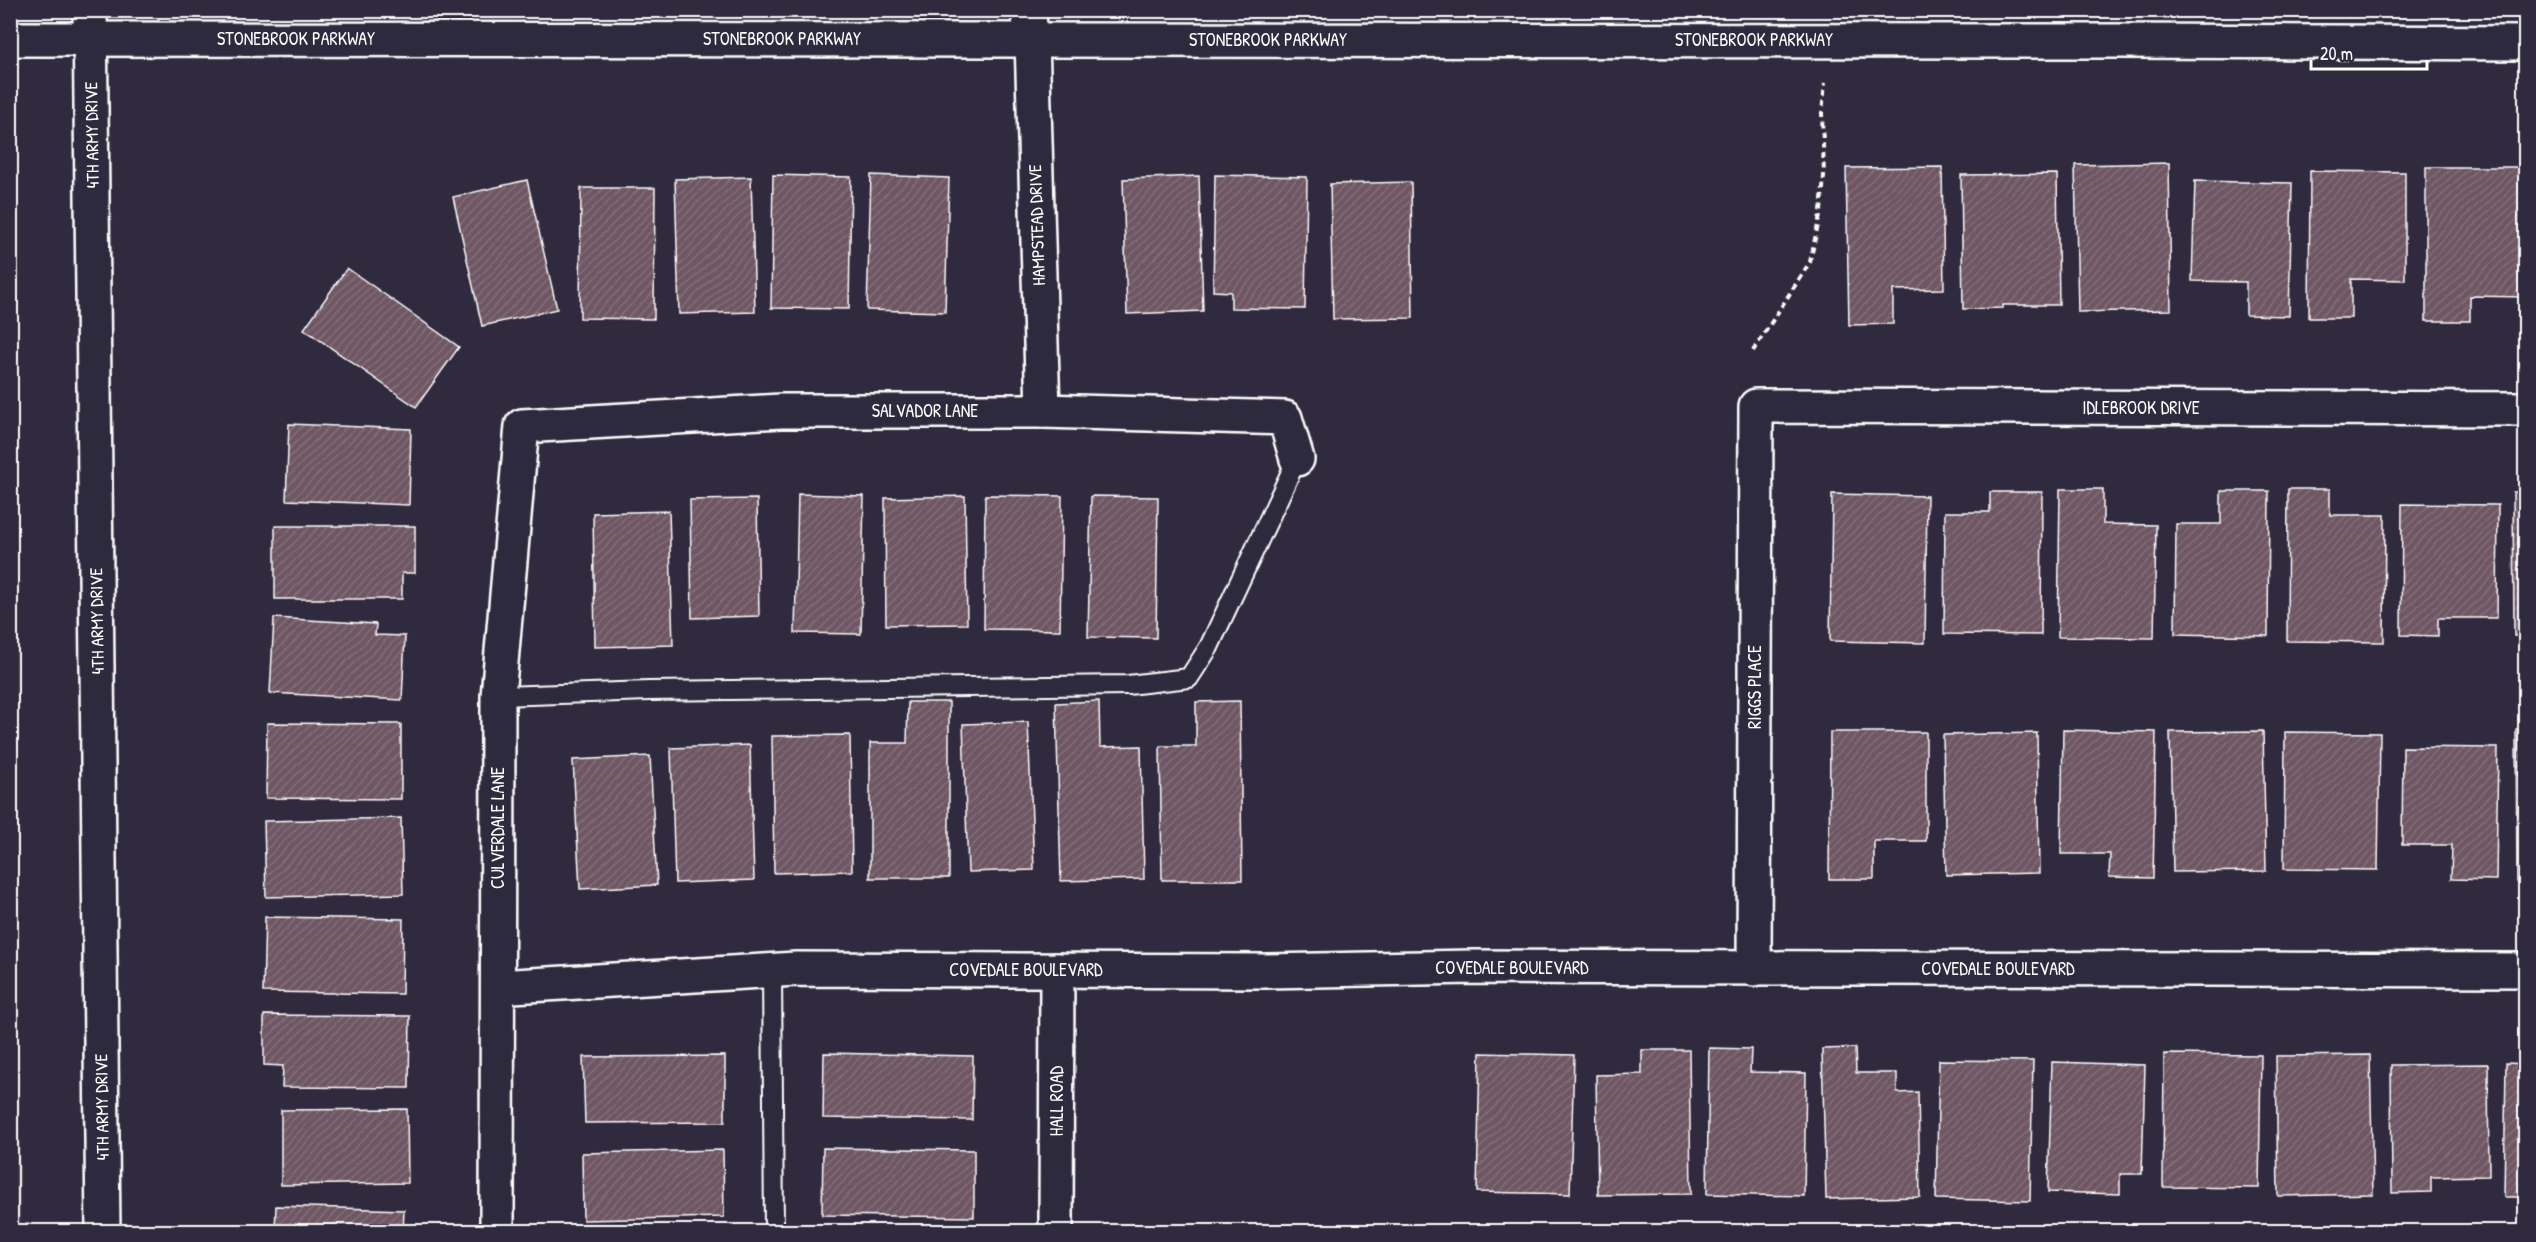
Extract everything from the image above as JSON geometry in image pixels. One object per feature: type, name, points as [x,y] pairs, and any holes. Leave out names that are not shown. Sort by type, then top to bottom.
[{"type":"street","name":"STONEBROOK PARKWAY","points":[[10,39],[91,25],[1030,25],[2526,43]]},
{"type":"street","name":"4TH ARMY DRIVE","points":[[91,25],[103,1232]]},
{"type":"street","name":"HAMPSTEAD DRIVE","points":[[1030,25],[1043,411]]},
{"type":"street","name":"IDLEBROOK DRIVE","points":[[1756,406],[2526,408]]},
{"type":"street","name":"RIGGS PLACE","points":[[1754,969],[1756,406]]},
{"type":"street","name":"SALVADOR LANE","points":[[522,426],[746,411],[1043,411],[1285,418],[1297,459]]},
{"type":"street","name":"CULVERDALE LANE","points":[[497,1232],[498,696],[522,426]]},
{"type":"street","name":"COVEDALE BOULEVARD","points":[[498,987],[772,970],[1266,970],[1473,967],[2526,970]]},
{"type":"street","name":"HALL ROAD","points":[[1056,1232],[1057,970]]},
{"type":"lane","points":[[498,696],[649,691],[1128,686],[1190,678],[1209,646],[1297,459]]},
{"type":"lane","points":[[772,970],[774,1232]]},
{"type":"path","points":[[1752,351],[1810,262],[1821,211],[1824,176],[1822,113],[1825,83]]},
{"type":"shaded area","points":[[11,92],[21,1231],[21,1232],[10,1231]]},
{"type":"building","points":[[2169,163],[2171,310],[2078,312],[2075,165]]},
{"type":"building","points":[[1942,167],[1944,289],[1893,290],[1893,324],[1849,325],[1846,168]]},
{"type":"building","points":[[2426,167],[2525,167],[2525,297],[2470,296],[2470,321],[2426,321]]},
{"type":"building","points":[[2310,171],[2405,172],[2405,280],[2351,279],[2351,318],[2309,318]]},
{"type":"building","points":[[2057,174],[2059,305],[2003,305],[2003,308],[1963,309],[1961,175]]},
{"type":"building","points":[[773,175],[851,177],[849,309],[771,308]]},
{"type":"building","points":[[871,175],[949,178],[945,312],[867,310]]},
{"type":"building","points":[[1215,175],[1307,177],[1305,309],[1231,308],[1231,292],[1213,291]]},
{"type":"building","points":[[1199,176],[1203,311],[1127,314],[1123,179]]},
{"type":"building","points":[[751,177],[755,312],[679,314],[675,179]]},
{"type":"building","points":[[527,180],[557,309],[482,326],[453,197]]},
{"type":"building","points":[[2195,181],[2292,183],[2289,316],[2246,315],[2246,282],[2192,281]]},
{"type":"building","points":[[1411,182],[1413,318],[1333,319],[1330,184]]},
{"type":"building","points":[[581,188],[655,188],[654,319],[580,318]]},
{"type":"building","points":[[347,268],[459,347],[416,407],[304,329]]},
{"type":"building","points":[[289,424],[411,429],[409,505],[286,500]]},
{"type":"building","points":[[2060,489],[2103,489],[2103,524],[2156,525],[2154,638],[2058,637]]},
{"type":"building","points":[[2288,489],[2330,489],[2330,515],[2385,515],[2384,642],[2287,641]]},
{"type":"building","points":[[2221,491],[2269,491],[2268,636],[2175,634],[2176,524],[2221,524]]},
{"type":"building","points":[[1990,492],[2042,492],[2041,635],[1944,634],[1945,512],[1990,512]]},
{"type":"building","points":[[2513,492],[2526,492],[2526,636],[2514,636]]},
{"type":"building","points":[[798,494],[864,496],[861,634],[795,633]]},
{"type":"building","points":[[1832,494],[1927,496],[1925,643],[1830,641]]},
{"type":"building","points":[[985,495],[1062,496],[1060,630],[984,629]]},
{"type":"building","points":[[965,496],[967,624],[886,625],[885,498]]},
{"type":"building","points":[[1091,496],[1158,497],[1156,638],[1088,637]]},
{"type":"building","points":[[757,499],[759,616],[692,618],[690,500]]},
{"type":"building","points":[[2402,504],[2498,505],[2497,618],[2438,618],[2438,636],[2401,635]]},
{"type":"building","points":[[669,511],[673,645],[595,647],[593,513]]},
{"type":"building","points":[[275,526],[415,526],[415,573],[402,573],[402,599],[275,599]]},
{"type":"building","points":[[274,618],[376,624],[375,635],[405,636],[402,700],[270,693]]},
{"type":"building","points":[[1099,701],[1100,747],[1141,746],[1144,879],[1061,881],[1056,703]]},
{"type":"building","points":[[1240,701],[1242,880],[1162,880],[1160,746],[1196,746],[1196,702]]},
{"type":"building","points":[[908,702],[949,702],[949,878],[870,878],[870,743],[907,743]]},
{"type":"building","points":[[1028,722],[1034,870],[968,872],[963,724]]},
{"type":"building","points":[[267,723],[401,724],[401,799],[266,798]]},
{"type":"building","points":[[2516,729],[2526,729],[2526,882],[2517,882]]},
{"type":"building","points":[[2063,730],[2156,732],[2153,878],[2109,877],[2110,854],[2061,854]]},
{"type":"building","points":[[2263,731],[2266,871],[2173,872],[2170,732]]},
{"type":"building","points":[[1830,732],[1926,732],[1926,841],[1874,841],[1874,879],[1829,879]]},
{"type":"building","points":[[2285,732],[2380,733],[2378,870],[2284,869]]},
{"type":"building","points":[[2037,733],[2039,873],[1946,875],[1943,735]]},
{"type":"building","points":[[850,735],[852,871],[774,873],[772,736]]},
{"type":"building","points":[[750,745],[754,880],[675,883],[671,748]]},
{"type":"building","points":[[2403,747],[2498,748],[2496,880],[2451,879],[2452,845],[2402,845]]},
{"type":"building","points":[[650,756],[657,885],[580,889],[573,760]]},
{"type":"building","points":[[401,818],[403,894],[266,897],[264,821]]},
{"type":"building","points":[[265,917],[403,919],[402,994],[263,992]]},
{"type":"building","points":[[264,1015],[410,1016],[409,1088],[282,1087],[283,1066],[264,1065]]},
{"type":"building","points":[[1709,1048],[1751,1049],[1750,1072],[1806,1073],[1804,1196],[1707,1194]]},
{"type":"building","points":[[1855,1048],[1856,1073],[1897,1073],[1897,1093],[1918,1092],[1920,1197],[1826,1199],[1822,1049]]},
{"type":"building","points":[[1642,1050],[1689,1050],[1691,1194],[1598,1195],[1596,1075],[1642,1074]]},
{"type":"building","points":[[824,1053],[973,1056],[972,1120],[823,1118]]},
{"type":"building","points":[[1480,1053],[1574,1055],[1570,1194],[1477,1192]]},
{"type":"building","points":[[2164,1054],[2261,1055],[2259,1188],[2163,1187]]},
{"type":"building","points":[[2370,1055],[2373,1194],[2278,1196],[2276,1056]]},
{"type":"building","points":[[725,1056],[725,1122],[585,1123],[583,1057]]},
{"type":"building","points":[[1939,1060],[2033,1061],[2030,1201],[1936,1199]]},
{"type":"building","points":[[2052,1062],[2145,1065],[2142,1174],[2120,1174],[2120,1194],[2048,1192]]},
{"type":"building","points":[[2506,1063],[2526,1064],[2526,1197],[2504,1197]]},
{"type":"building","points":[[2488,1064],[2489,1176],[2431,1177],[2431,1192],[2392,1193],[2391,1065]]},
{"type":"building","points":[[407,1109],[408,1183],[281,1185],[281,1110]]},
{"type":"building","points":[[823,1148],[974,1150],[974,1217],[822,1215]]},
{"type":"building","points":[[723,1150],[724,1217],[583,1220],[582,1153]]},
{"type":"building","points":[[276,1206],[404,1210],[403,1232],[275,1232]]}]
